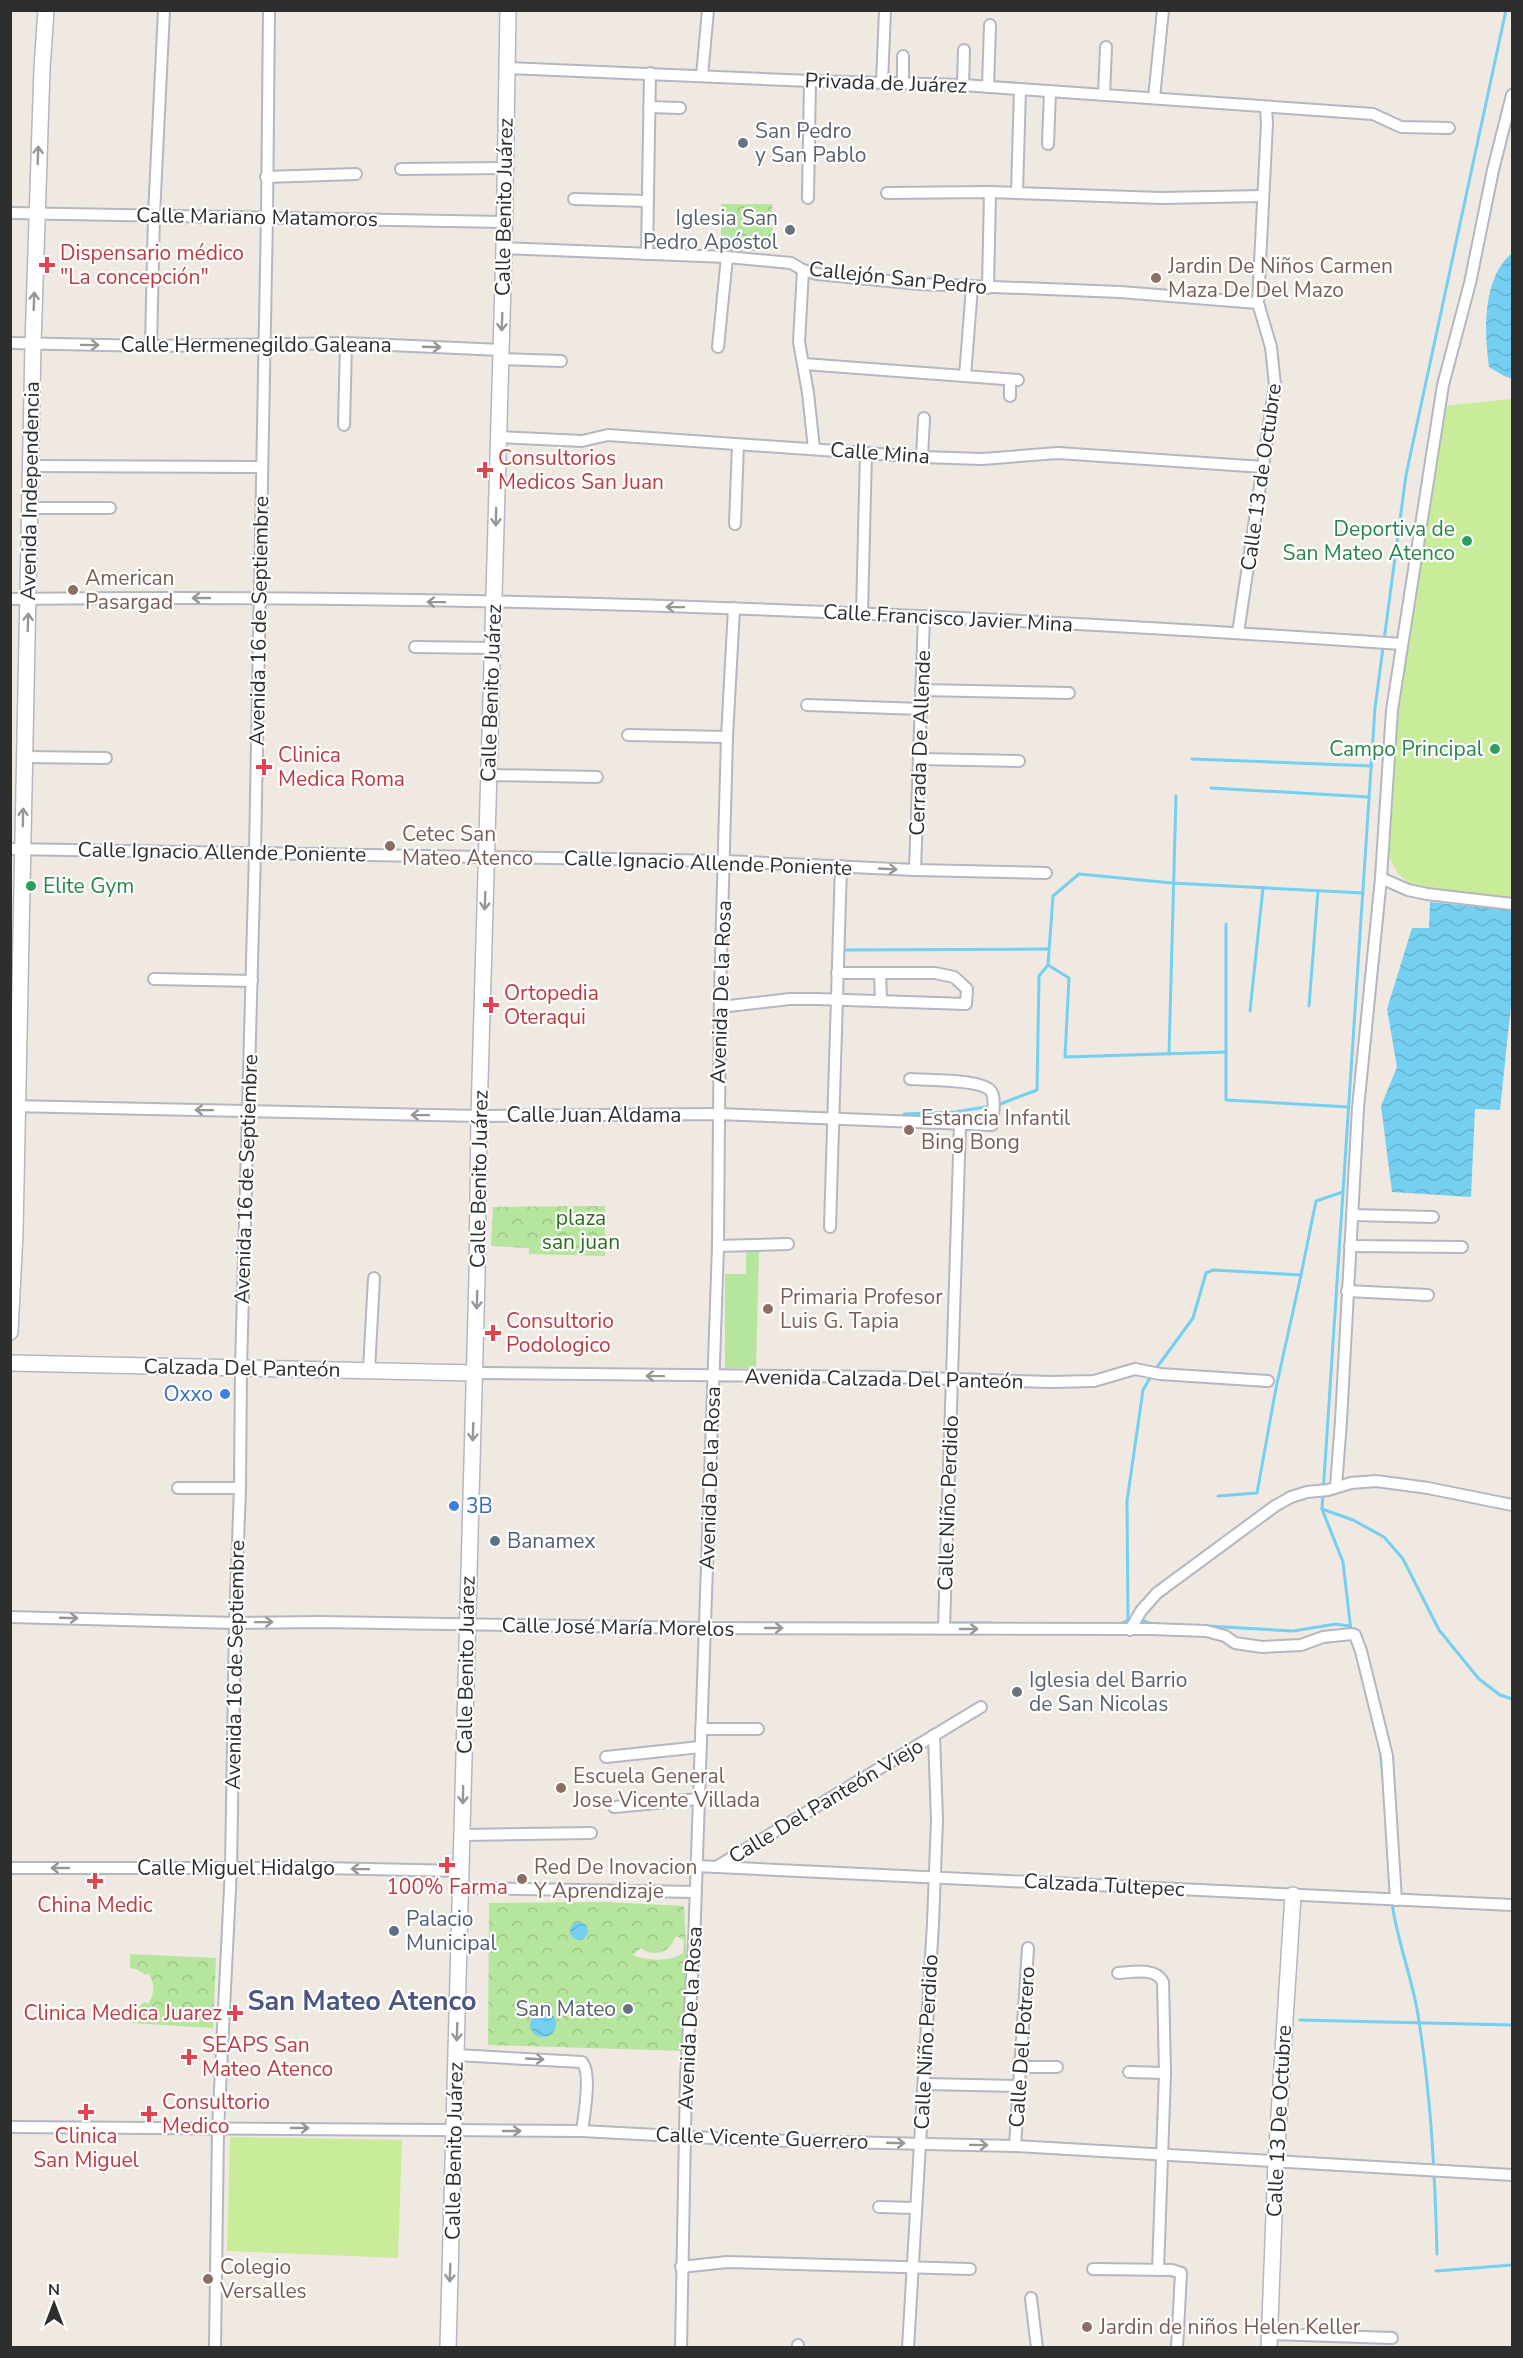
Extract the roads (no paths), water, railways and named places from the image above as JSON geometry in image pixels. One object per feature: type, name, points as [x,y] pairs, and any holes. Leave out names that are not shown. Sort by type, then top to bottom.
[{"type":"main road","name":"Avenida Independencia","points":[[10,1332],[16,849],[24,757],[36,214],[46,10]]},
{"type":"main road","name":"Calle Benito Juárez","points":[[448,2348],[479,1116],[504,248],[508,10]]},
{"type":"main road","name":"Calzada Del Panteón","points":[[10,1363],[474,1373]]},
{"type":"main road","name":"Calle 13 De Octubre","points":[[1270,2341],[1276,2162],[1293,1894]]},
{"type":"street","points":[[151,346],[154,214],[164,10]]},
{"type":"street","name":"Avenida 16 de Septiembre","points":[[215,2348],[218,2130],[231,1868],[241,1368],[255,852],[269,10]]},
{"type":"street","points":[[702,76],[708,10]]},
{"type":"street","points":[[1154,98],[1163,10]]},
{"type":"street","points":[[882,82],[885,11]]},
{"type":"street","points":[[988,87],[990,25]]},
{"type":"street","points":[[1104,95],[1106,47]]},
{"type":"street","points":[[963,85],[964,50]]},
{"type":"street","points":[[903,56],[903,83]]},
{"type":"street","name":"Privada de Juárez","points":[[506,68],[963,85],[1373,114],[1401,127],[1449,128]]},
{"type":"street","points":[[647,254],[650,73]]},
{"type":"street","points":[[808,198],[810,81]]},
{"type":"street","points":[[1017,192],[1020,89]]},
{"type":"street","points":[[1048,144],[1050,91]]},
{"type":"street","points":[[1332,1488],[1342,1409],[1358,1108],[1381,878],[1396,643],[1443,385],[1466,300],[1493,170],[1512,95]]},
{"type":"street","points":[[649,107],[680,108]]},
{"type":"street","name":"Calle 13 de Octubre","points":[[1238,633],[1275,385],[1275,367],[1271,347],[1258,303],[1266,107]]},
{"type":"street","points":[[401,169],[505,168]]},
{"type":"street","points":[[266,177],[356,174]]},
{"type":"street","points":[[988,288],[990,192]]},
{"type":"street","points":[[887,193],[1017,192],[1161,198],[1263,196]]},
{"type":"street","points":[[574,199],[648,201]]},
{"type":"street","name":"Calle Mariano Matamoros","points":[[10,213],[504,222]]},
{"type":"street","name":"Callejón San Pedro","points":[[504,248],[727,257],[790,263],[817,274],[919,284],[1120,292],[1258,303]]},
{"type":"street","points":[[718,347],[727,257]]},
{"type":"street","points":[[803,270],[799,342],[804,364],[814,449]]},
{"type":"street","points":[[965,376],[972,287]]},
{"type":"street","name":"Calle Hermenegildo Galeana","points":[[10,343],[151,346],[346,343],[501,354],[561,361]]},
{"type":"street","points":[[344,425],[346,343]]},
{"type":"street","points":[[804,364],[1014,380],[1010,396]]},
{"type":"street","points":[[922,457],[924,418]]},
{"type":"street","name":"Calle Mina","points":[[498,437],[582,441],[608,435],[922,457],[982,459],[1058,453],[1263,467]]},
{"type":"street","points":[[735,524],[738,445]]},
{"type":"street","points":[[862,613],[866,453]]},
{"type":"street","points":[[30,466],[262,467]]},
{"type":"street","points":[[30,508],[110,508]]},
{"type":"street","name":"Calle Francisco Javier Mina","points":[[10,599],[259,598],[862,613],[1396,643]]},
{"type":"street","name":"Avenida De la Rosa","points":[[681,2348],[685,2136],[696,1892],[718,1246],[720,1007],[727,737],[734,609]]},
{"type":"street","name":"Cerrada De Allende","points":[[915,870],[924,616]]},
{"type":"street","points":[[415,647],[493,648]]},
{"type":"street","points":[[921,690],[1069,693]]},
{"type":"street","points":[[807,705],[921,709]]},
{"type":"street","points":[[628,735],[727,737]]},
{"type":"street","points":[[24,757],[106,758]]},
{"type":"street","points":[[920,759],[1019,761]]},
{"type":"street","points":[[489,775],[597,777]]},
{"type":"street","name":"Calle Ignacio Allende Poniente","points":[[16,849],[725,861],[915,870],[1046,873]]},
{"type":"street","points":[[830,1227],[842,866]]},
{"type":"street","points":[[1381,878],[1408,890],[1426,894],[1512,904]]},
{"type":"street","points":[[720,1007],[790,999],[966,1004],[967,989],[954,977],[935,973],[837,973]]},
{"type":"street","points":[[880,973],[881,1001]]},
{"type":"street","points":[[154,979],[252,981]]},
{"type":"street","name":"Calle Juan Aldama","points":[[13,1106],[479,1116],[718,1114],[992,1125],[993,1098],[992,1092],[987,1088],[973,1084],[910,1079]]},
{"type":"street","name":"Calle Niño Perdido","points":[[944,1628],[960,1125]]},
{"type":"street","points":[[1352,1215],[1433,1217]]},
{"type":"street","points":[[718,1246],[788,1244]]},
{"type":"street","points":[[1350,1246],[1462,1247]]},
{"type":"street","points":[[369,1370],[374,1278]]},
{"type":"street","points":[[1347,1291],[1428,1295]]},
{"type":"street","name":"Avenida Calzada Del Panteón","points":[[474,1373],[1094,1381],[1114,1377],[1130,1370],[1144,1369],[1160,1374],[1268,1381]]},
{"type":"street","points":[[1130,1630],[1141,1611],[1157,1593],[1275,1506],[1291,1497],[1351,1483],[1376,1481],[1428,1488],[1512,1505]]},
{"type":"street","points":[[178,1488],[240,1488]]},
{"type":"street","name":"Calle José María Morelos","points":[[10,1617],[235,1623],[1197,1630],[1225,1636],[1235,1642],[1262,1647],[1301,1645],[1334,1635],[1355,1635],[1387,1756],[1396,1900]]},
{"type":"street","name":"Calle Del Panteón Viejo","points":[[718,1866],[981,1707]]},
{"type":"street","points":[[701,1729],[758,1729]]},
{"type":"street","name":"Calle Niño Perdido","points":[[908,2348],[937,1820],[934,1735]]},
{"type":"street","points":[[606,1757],[700,1747]]},
{"type":"street","points":[[614,1807],[699,1799]]},
{"type":"street","points":[[462,1835],[591,1833]]},
{"type":"street","name":"Calzada Tultepec","points":[[696,1866],[1512,1905]]},
{"type":"street","name":"Calle Miguel Hidalgo","points":[[10,1868],[461,1870]]},
{"type":"street","points":[[461,1888],[696,1892]]},
{"type":"street","name":"Calle Del Potrero","points":[[1015,2146],[1028,1948]]},
{"type":"street","points":[[1118,1973],[1152,1973],[1161,1977],[1163,1982],[1165,2073],[1158,2270]]},
{"type":"street","points":[[456,2055],[582,2062],[585,2066],[586,2079],[582,2131]]},
{"type":"street","points":[[1021,2067],[1057,2067]]},
{"type":"street","points":[[1129,2072],[1165,2073]]},
{"type":"street","points":[[924,2084],[1019,2086]]},
{"type":"street","name":"Calle Vicente Guerrero","points":[[10,2127],[582,2131],[750,2140],[1015,2146],[1512,2175]]},
{"type":"street","points":[[879,2207],[915,2208]]},
{"type":"street","points":[[681,2267],[728,2262],[970,2269]]},
{"type":"street","points":[[1093,2269],[1158,2270],[1181,2273],[1177,2348]]},
{"type":"street","points":[[1031,2298],[1037,2348]]},
{"type":"street","points":[[1270,2341],[1392,2338]]},
{"type":"water","points":[[1512,253],[1512,379],[1489,367],[1486,322],[1490,291],[1495,277],[1502,264]]},
{"type":"water","points":[[1430,902],[1512,910],[1512,996],[1500,1110],[1475,1109],[1471,1197],[1392,1192],[1381,1106],[1397,1067],[1387,1009],[1412,928],[1429,928]]},
{"type":"water","points":[[579,1922],[585,1925],[588,1931],[585,1937],[579,1940],[573,1937],[570,1931],[573,1925]]},
{"type":"water","points":[[543,2011],[552,2015],[556,2024],[552,2033],[543,2037],[534,2033],[530,2024],[534,2015]]},
{"type":"waterway","points":[[1351,1631],[1343,1562],[1322,1509],[1375,708],[1406,475],[1506,10]]},
{"type":"waterway","points":[[1192,759],[1372,766]]},
{"type":"waterway","points":[[1211,788],[1369,797]]},
{"type":"waterway","points":[[1169,1054],[1176,796]]},
{"type":"waterway","points":[[1000,1104],[1037,1090],[1039,976],[1048,965],[1053,896],[1079,874],[1172,883],[1363,893]]},
{"type":"waterway","points":[[1250,1011],[1263,888]]},
{"type":"waterway","points":[[1309,1006],[1318,891]]},
{"type":"waterway","points":[[1226,924],[1226,1100],[1349,1107]]},
{"type":"waterway","points":[[843,950],[1048,949]]},
{"type":"waterway","points":[[1048,965],[1069,978],[1065,1057],[1226,1052]]},
{"type":"waterway","points":[[904,1114],[955,1112],[985,1107]]},
{"type":"waterway","points":[[1155,1370],[1193,1318],[1206,1273],[1213,1270],[1301,1275],[1316,1201],[1343,1192]]},
{"type":"waterway","points":[[1218,1496],[1257,1493],[1276,1388],[1301,1275]]},
{"type":"waterway","points":[[1120,1624],[1128,1620],[1127,1501],[1143,1390],[1151,1376]]},
{"type":"waterway","points":[[1322,1509],[1353,1520],[1384,1537],[1403,1559],[1439,1630],[1479,1679],[1500,1695],[1512,1699]]},
{"type":"waterway","points":[[1139,1619],[1152,1624]]},
{"type":"waterway","points":[[950,1623],[993,1623]]},
{"type":"waterway","points":[[1207,1626],[1293,1631],[1336,1624],[1349,1626]]},
{"type":"waterway","points":[[1380,1747],[1384,1786]]},
{"type":"waterway","points":[[1386,1819],[1391,1893]]},
{"type":"waterway","points":[[1392,1903],[1415,2001],[1426,2075],[1432,2134],[1437,2254]]},
{"type":"waterway","points":[[1300,2020],[1512,2025]]},
{"type":"waterway","points":[[1436,2271],[1512,2265]]},
{"type":"place","name":"San Pedro y San Pablo","points":[[743,143]]},
{"type":"place","name":"Iglesia San Pedro Apóstol","points":[[790,230]]},
{"type":"place","name":"Dispensario médico \"La concepción\"","points":[[47,265]]},
{"type":"place","name":"Jardin De Niños Carmen Maza De Del Mazo","points":[[1156,278]]},
{"type":"place","name":"Consultorios Medicos San Juan","points":[[485,470]]},
{"type":"place","name":"Deportiva de San Mateo Atenco","points":[[1467,541]]},
{"type":"place","name":"American Pasargad","points":[[73,590]]},
{"type":"place","name":"Campo Principal","points":[[1495,749]]},
{"type":"place","name":"Clinica Medica Roma","points":[[264,767]]},
{"type":"place","name":"Cetec San Mateo Atenco","points":[[390,846]]},
{"type":"place","name":"Elite Gym","points":[[31,886]]},
{"type":"place","name":"Ortopedia Oteraqui","points":[[491,1005]]},
{"type":"place","name":"Estancia Infantil Bing Bong","points":[[909,1130]]},
{"type":"place","name":"Primaria Profesor Luis G. Tapia","points":[[768,1309]]},
{"type":"place","name":"Consultorio Podologico","points":[[493,1333]]},
{"type":"place","name":"Oxxo","points":[[225,1394]]},
{"type":"place","name":"3B","points":[[454,1506]]},
{"type":"place","name":"Banamex","points":[[495,1541]]},
{"type":"place","name":"Iglesia del Barrio de San Nicolas","points":[[1017,1692]]},
{"type":"place","name":"Escuela General Jose Vicente Villada","points":[[561,1788]]},
{"type":"place","name":"100% Farma","points":[[447,1865]]},
{"type":"place","name":"Red De Inovacion Y Aprendizaje","points":[[522,1879]]},
{"type":"place","name":"China Medic","points":[[95,1881]]},
{"type":"place","name":"Palacio Municipal","points":[[394,1931]]},
{"type":"place","name":"San Mateo","points":[[628,2009]]},
{"type":"place","name":"Clinica Medica Juarez","points":[[235,2013]]},
{"type":"place","name":"SEAPS San Mateo Atenco","points":[[189,2057]]},
{"type":"place","name":"Clinica San Miguel","points":[[86,2112]]},
{"type":"place","name":"Consultorio Medico","points":[[149,2114]]},
{"type":"place","name":"Colegio Versalles","points":[[208,2279]]},
{"type":"place","name":"Jardin de niños Helen Keller","points":[[1087,2327]]},
{"type":"district","name":"San Mateo Atenco","points":[[362,2001]]},
{"type":"park label","name":"plaza san juan","points":[[581,1230]]}]
